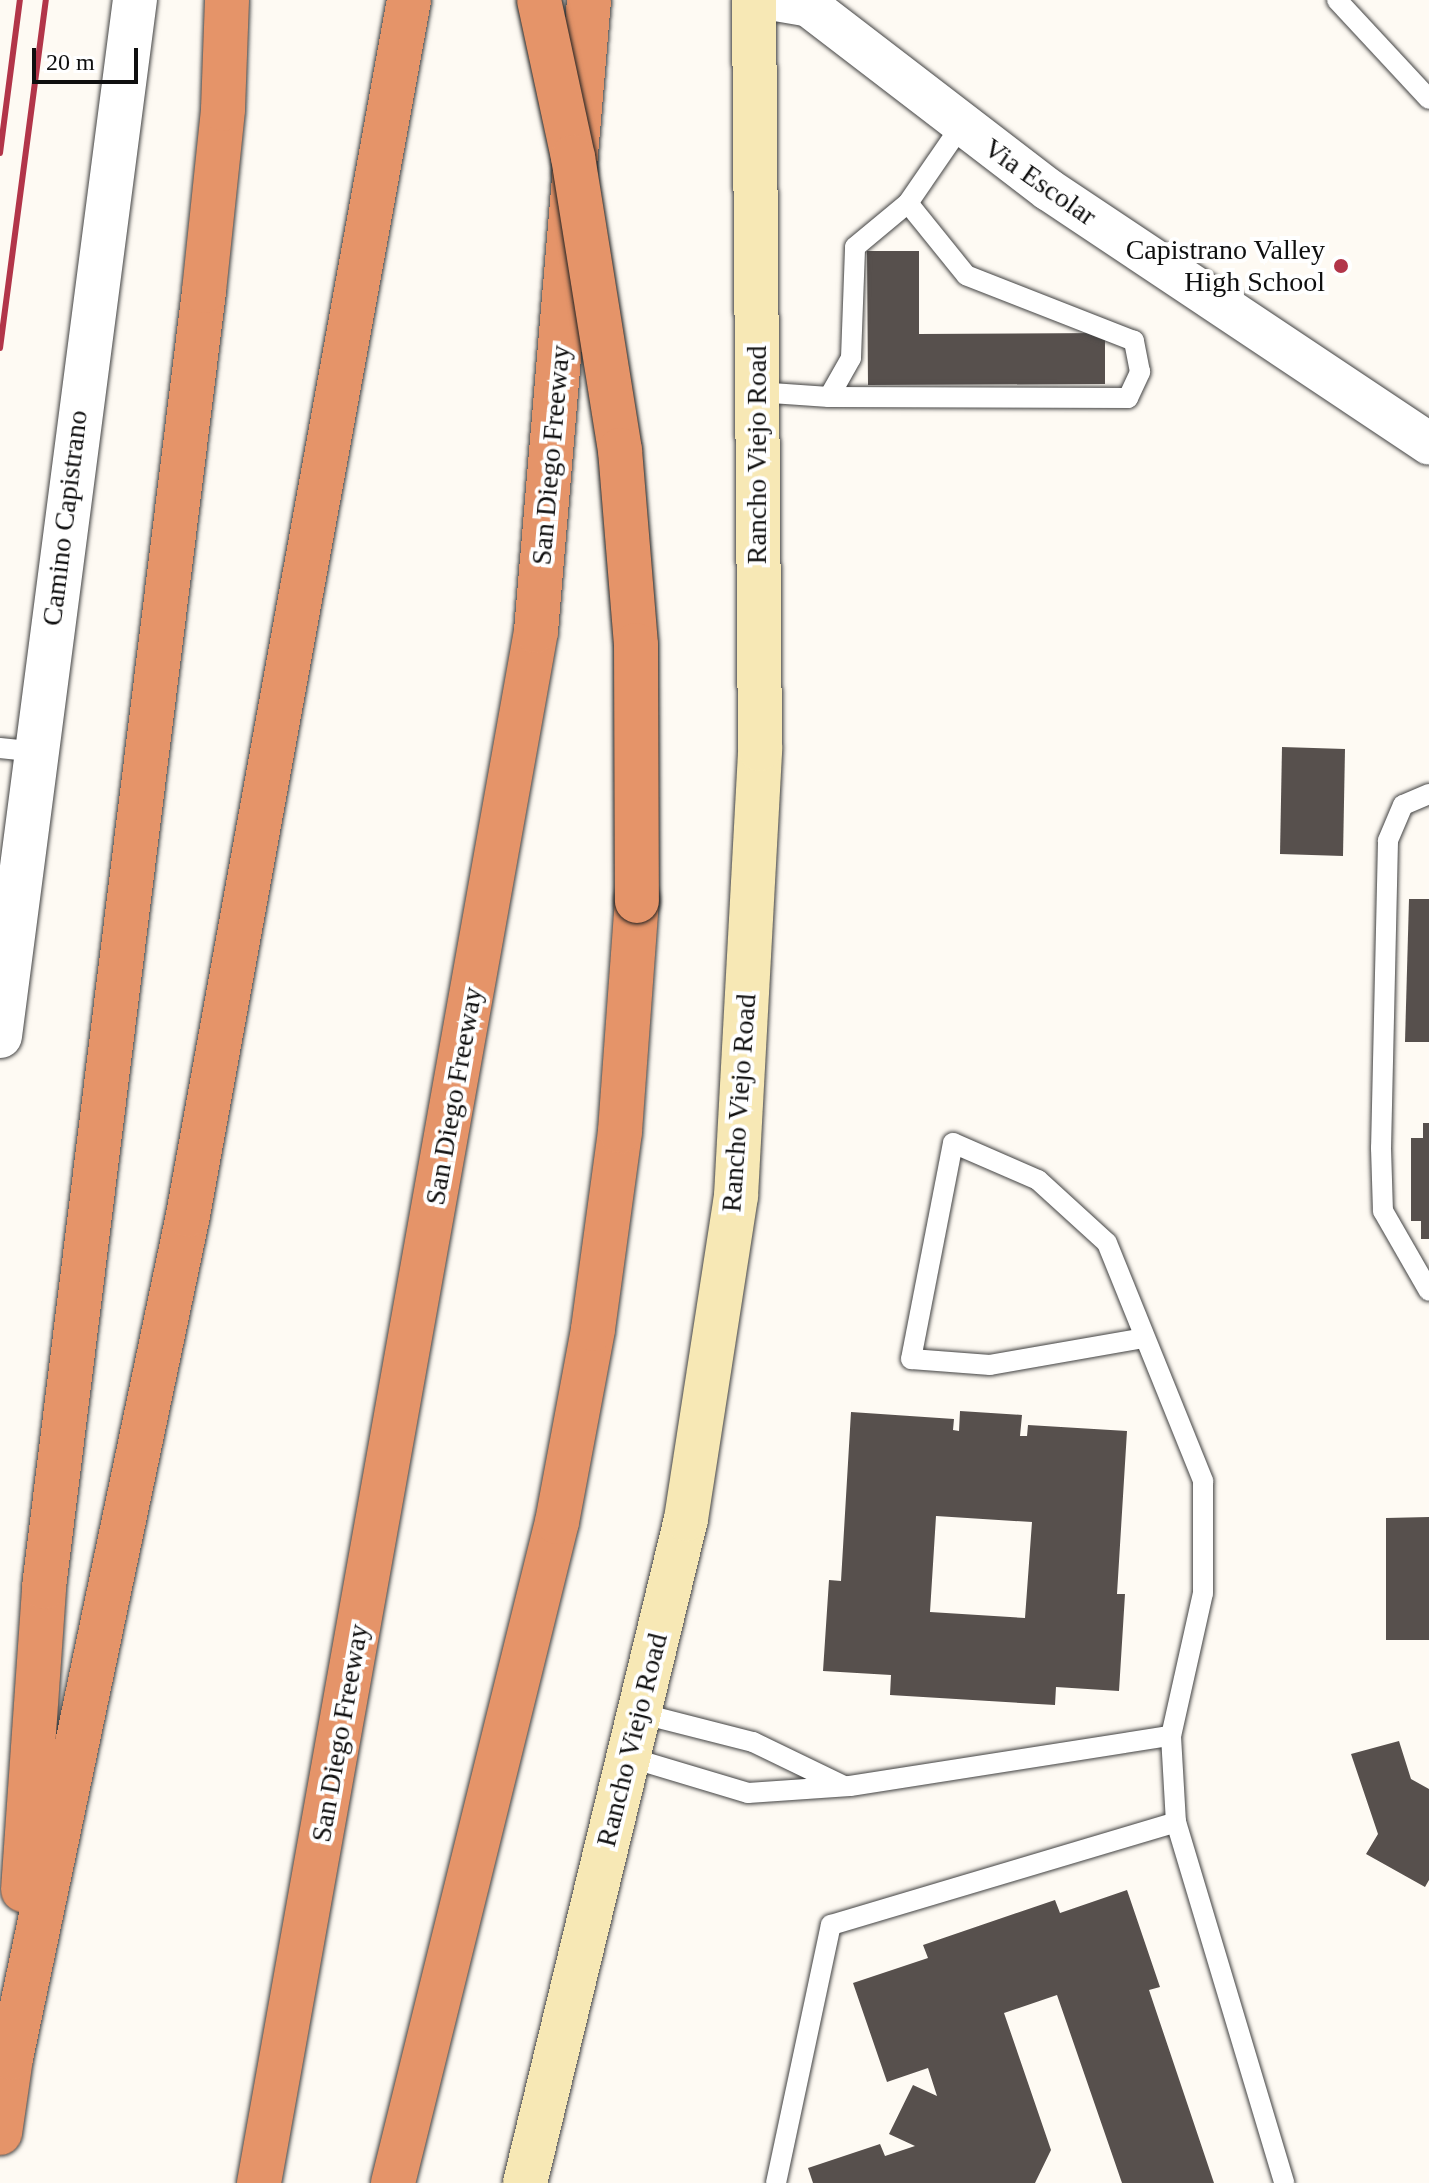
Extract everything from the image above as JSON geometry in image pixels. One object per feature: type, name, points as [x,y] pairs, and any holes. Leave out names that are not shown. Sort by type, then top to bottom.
[{"type":"highway","points":[[11,2058],[44,1587],[204,291],[223,109],[227,0]]},
{"type":"highway","points":[[0,2133],[11,2058],[188,1215],[409,0]]},
{"type":"highway","points":[[393,2183],[568,1462],[593,1329],[620,1131],[637,901],[636,645],[620,450],[573,157],[539,0]]},
{"type":"highway","name":"San Diego Freeway","points":[[259,2183],[536,631],[589,0]]},
{"type":"main road","name":"Rancho Viejo Road","points":[[525,2183],[686,1519],[736,1196],[760,749],[754,0]]},
{"type":"street","name":"Camino Capistrano","points":[[0,1036],[18,750],[135,0]]},
{"type":"street","name":"Via Escolar","points":[[776,0],[809,6],[961,126],[1429,443]]},
{"type":"lane","points":[[1337,0],[1429,99]]},
{"type":"lane","points":[[829,397],[851,358],[855,247],[908,203],[961,126]]},
{"type":"lane","points":[[757,392],[829,397],[1128,398],[1140,372],[1134,341],[966,275],[908,203]]},
{"type":"lane","points":[[1429,794],[1403,805],[1388,841],[1383,1211],[1429,1291]]},
{"type":"lane","points":[[1144,1338],[990,1365],[911,1359],[953,1143],[1038,1180],[1107,1243],[1203,1481],[1203,1593],[1171,1736],[1176,1822],[1284,2183]]},
{"type":"lane","points":[[639,1713],[753,1742],[844,1786]]},
{"type":"lane","points":[[628,1757],[748,1793],[844,1786],[1171,1736]]},
{"type":"lane","points":[[776,2183],[831,1925],[1176,1822]]},
{"type":"building","points":[[867,251],[919,251],[919,334],[1105,333],[1105,384],[868,385]]},
{"type":"building","points":[[1282,747],[1345,749],[1343,856],[1280,854]]},
{"type":"building","points":[[1409,899],[1429,899],[1429,1042],[1405,1042]]},
{"type":"building","points":[[1423,1123],[1429,1123],[1429,1239],[1421,1239],[1421,1221],[1411,1221],[1411,1138],[1423,1138]]},
{"type":"building","points":[[960,1411],[1022,1415],[1020,1436],[1027,1436],[1028,1425],[1127,1431],[1117,1594],[1125,1594],[1119,1691],[1056,1687],[1055,1705],[890,1695],[891,1675],[823,1671],[829,1580],[841,1581],[851,1412],[954,1419],[953,1430],[959,1431]],"holes":[[[936,1516],[1032,1522],[1025,1618],[930,1612]]]},
{"type":"building","points":[[1429,1517],[1429,1640],[1386,1640],[1386,1518]]},
{"type":"building","points":[[1399,1741],[1411,1779],[1429,1789],[1429,1880],[1425,1887],[1366,1854],[1378,1834],[1351,1754]]},
{"type":"building","points":[[1127,1890],[1160,1987],[1149,1990],[1214,2183],[1122,2183],[1057,1995],[1004,2013],[1051,2150],[1035,2183],[813,2183],[808,2168],[880,2144],[885,2156],[915,2146],[889,2134],[913,2085],[937,2096],[928,2068],[887,2082],[853,1983],[928,1958],[923,1945],[1055,1900],[1060,1913]]},
{"type":"railway","points":[[0,153],[20,0]]},
{"type":"railway","points":[[0,348],[46,0]]},
{"type":"place","name":"Capistrano Valley High School","points":[[1341,266]]}]
